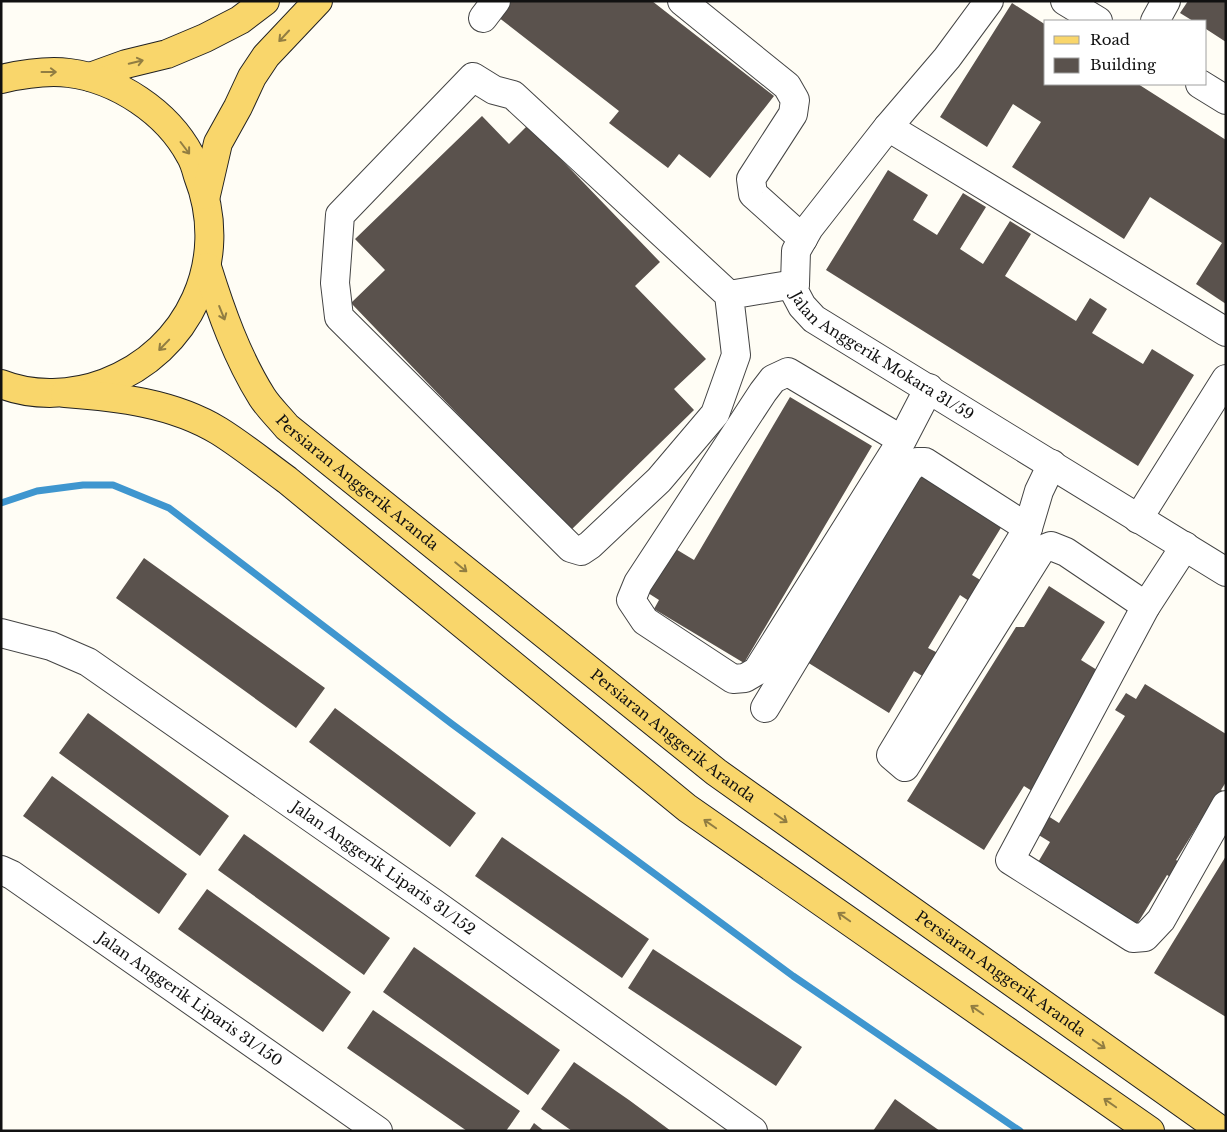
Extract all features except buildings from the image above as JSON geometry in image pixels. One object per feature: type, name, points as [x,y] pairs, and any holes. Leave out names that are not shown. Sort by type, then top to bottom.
[{"type":"main road","points":[[90,77],[126,64],[167,54],[197,41],[240,20],[265,1]]},
{"type":"main road","points":[[206,195],[218,143],[252,77],[266,56],[318,1]]},
{"type":"main road","points":[[8,74],[68,72],[90,77],[130,93],[164,120],[190,154],[206,195],[210,219],[207,267],[200,290],[190,312],[176,332],[160,350],[141,365],[120,377],[98,386],[65,393]]},
{"type":"main road","name":"Persiaran Anggerik Aranda","points":[[207,267],[220,308],[243,362],[263,399],[287,427],[716,772],[1222,1131]]},
{"type":"main road","points":[[2,385],[27,391],[126,399],[173,410],[218,431],[287,480],[687,808],[1150,1131]]},
{"type":"street","points":[[682,1],[787,86],[795,100],[793,114],[751,179],[753,194],[803,239]]},
{"type":"street","name":"Jalan Anggerik Mokara 31/59","points":[[989,1],[947,58],[888,127],[809,228],[796,251],[796,284],[793,289],[802,306],[814,319],[1226,572]]},
{"type":"street","points":[[1065,1],[1096,20]]},
{"type":"street","points":[[1156,20],[1166,1]]},
{"type":"street","points":[[473,77],[494,90],[513,95],[729,295],[736,355],[715,414],[659,480],[590,545],[581,551],[571,548],[339,317],[335,283],[340,215],[473,77]]},
{"type":"street","points":[[1202,85],[1226,100]]},
{"type":"street","points":[[888,127],[1226,332]]},
{"type":"street","points":[[729,295],[796,284]]},
{"type":"street","points":[[902,440],[788,372],[773,379],[638,583],[631,600],[645,621],[733,679],[745,678],[757,671],[902,440],[929,388]]},
{"type":"street","points":[[1138,519],[1226,379]]},
{"type":"street","points":[[765,708],[909,469],[917,462],[925,462],[1028,528]]},
{"type":"street","points":[[1052,464],[1040,490],[1028,528],[891,755],[905,767],[1041,550],[1051,546],[1066,552],[1146,606]]},
{"type":"street","points":[[1184,546],[1146,606],[1010,860],[1133,938],[1145,937],[1161,920],[1226,805]]},
{"type":"street","name":"Jalan Anggerik Liparis 31/152","points":[[1,633],[51,646],[88,662],[440,908],[752,1131]]},
{"type":"street","name":"Jalan Anggerik Liparis 31/150","points":[[1,870],[12,875],[378,1131]]},
{"type":"waterway","points":[[1,503],[37,491],[83,485],[113,485],[169,508],[452,724],[793,976],[1020,1131]]}]
